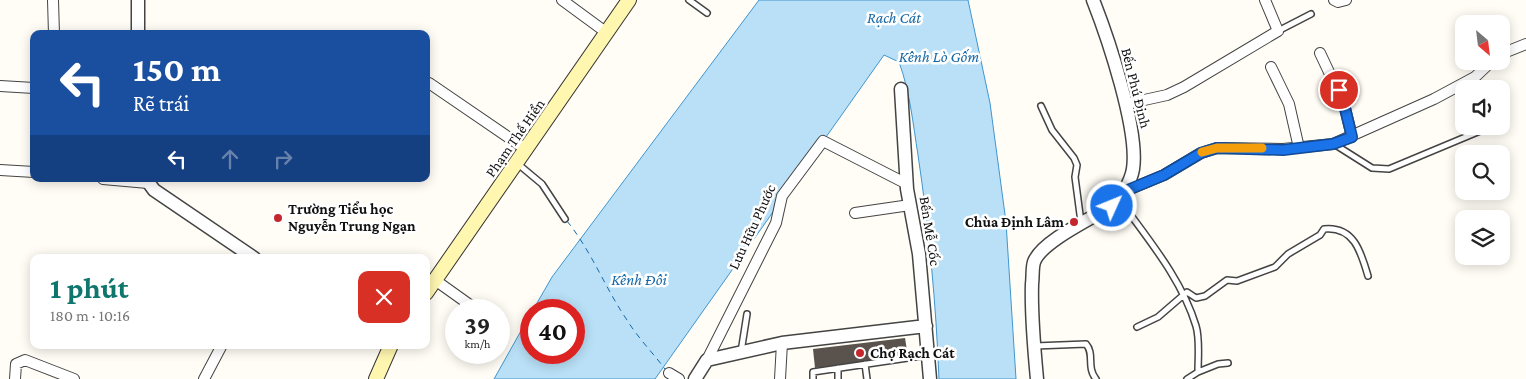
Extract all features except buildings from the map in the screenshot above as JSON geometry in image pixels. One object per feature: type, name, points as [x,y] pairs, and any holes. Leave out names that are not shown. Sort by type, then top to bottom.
[{"type":"main road","name":"Phạm Thế Hiển","points":[[430,287],[527,150],[629,0]]},
{"type":"main road","points":[[376,379],[387,349]]},
{"type":"street","points":[[53,0],[54,30]]},
{"type":"street","points":[[138,0],[138,30]]},
{"type":"street","points":[[562,0],[607,33]]},
{"type":"street","name":"Bến Phú Định","points":[[1037,379],[1032,307],[1033,264],[1038,254],[1081,223],[1112,206],[1121,195],[1133,169],[1132,137],[1126,104],[1093,0]]},
{"type":"street","points":[[1126,104],[1167,95],[1184,88],[1278,30],[1265,0]]},
{"type":"street","points":[[1334,0],[1338,2],[1346,0]]},
{"type":"street","points":[[1510,50],[1526,44]]},
{"type":"street","points":[[1320,53],[1344,104],[1352,137]]},
{"type":"street","points":[[1271,66],[1288,104],[1299,148]]},
{"type":"street","points":[[1121,195],[1164,175],[1201,153],[1217,148],[1299,148],[1333,144],[1352,137],[1458,86],[1475,77],[1482,70]]},
{"type":"street","points":[[430,84],[527,150]]},
{"type":"street","points":[[0,86],[30,88]]},
{"type":"street","name":"Bến Mễ Cốc","points":[[901,89],[906,184],[918,254],[930,379]]},
{"type":"street","name":"Lưu Hữu Phước","points":[[695,379],[708,360],[776,223],[782,196],[823,141],[906,184]]},
{"type":"street","points":[[0,170],[30,172]]},
{"type":"street","points":[[148,182],[162,195],[248,254]]},
{"type":"street","points":[[855,213],[910,205]]},
{"type":"street","points":[[435,280],[462,299]]},
{"type":"street","points":[[708,360],[782,343],[926,326]]},
{"type":"street","points":[[780,379],[782,343]]},
{"type":"street","points":[[204,379],[220,349]]},
{"type":"street","points":[[15,379],[16,364],[26,360],[74,379]]},
{"type":"street","points":[[669,373],[679,379]]},
{"type":"lane","points":[[689,0],[707,13]]},
{"type":"lane","points":[[1278,30],[1310,14]]},
{"type":"lane","points":[[1041,106],[1052,130],[1074,158],[1077,165],[1075,177],[1081,223]]},
{"type":"lane","points":[[1333,144],[1372,168],[1389,169],[1470,135]]},
{"type":"lane","points":[[517,164],[542,184],[565,219]]},
{"type":"lane","points":[[1121,195],[1182,294],[1196,327],[1198,372]]},
{"type":"lane","points":[[1137,327],[1158,317],[1182,294],[1187,292],[1196,298],[1206,296],[1227,280],[1237,281],[1274,267],[1288,254],[1320,235],[1324,229],[1338,229],[1351,236],[1360,247],[1368,276]]},
{"type":"lane","points":[[740,352],[747,314]]},
{"type":"lane","points":[[1034,346],[1086,344],[1090,351],[1091,371],[1096,379]]},
{"type":"lane","points":[[813,379],[813,372],[928,355]]},
{"type":"lane","points":[[1187,379],[1198,372],[1218,364],[1228,363]]},
{"type":"lane","points":[[865,364],[867,379]]},
{"type":"lane","points":[[838,368],[838,379]]},
{"type":"water","name":"Kênh Đôi","points":[[759,0],[968,0],[990,103],[1006,222],[1016,379],[939,379],[929,239],[911,108],[899,62],[884,55],[655,379],[494,379],[502,364],[510,364],[510,350],[520,333],[520,364],[585,364],[585,299],[539,299],[552,277]]},
{"type":"ferry route","points":[[567,221],[584,245],[631,327],[665,369]]},
{"type":"slow traffic","points":[[1202,152],[1217,148],[1262,148]]},
{"type":"place","name":"Trường Tiểu học Nguyễn Trung Ngạn","points":[[278,218]]},
{"type":"place","name":"Chùa Định Lâm","points":[[1074,222]]},
{"type":"place","name":"Chợ Rạch Cát","points":[[860,353]]},
{"type":"route","points":[[1112,206],[1123,192],[1164,175],[1201,153],[1217,148],[1283,150],[1333,144],[1352,137],[1339,90]]},
{"type":"water label","name":"Rạch Cát","points":[[894,17]]},
{"type":"water label","name":"Kênh Lò Gốm","points":[[939,56]]}]
